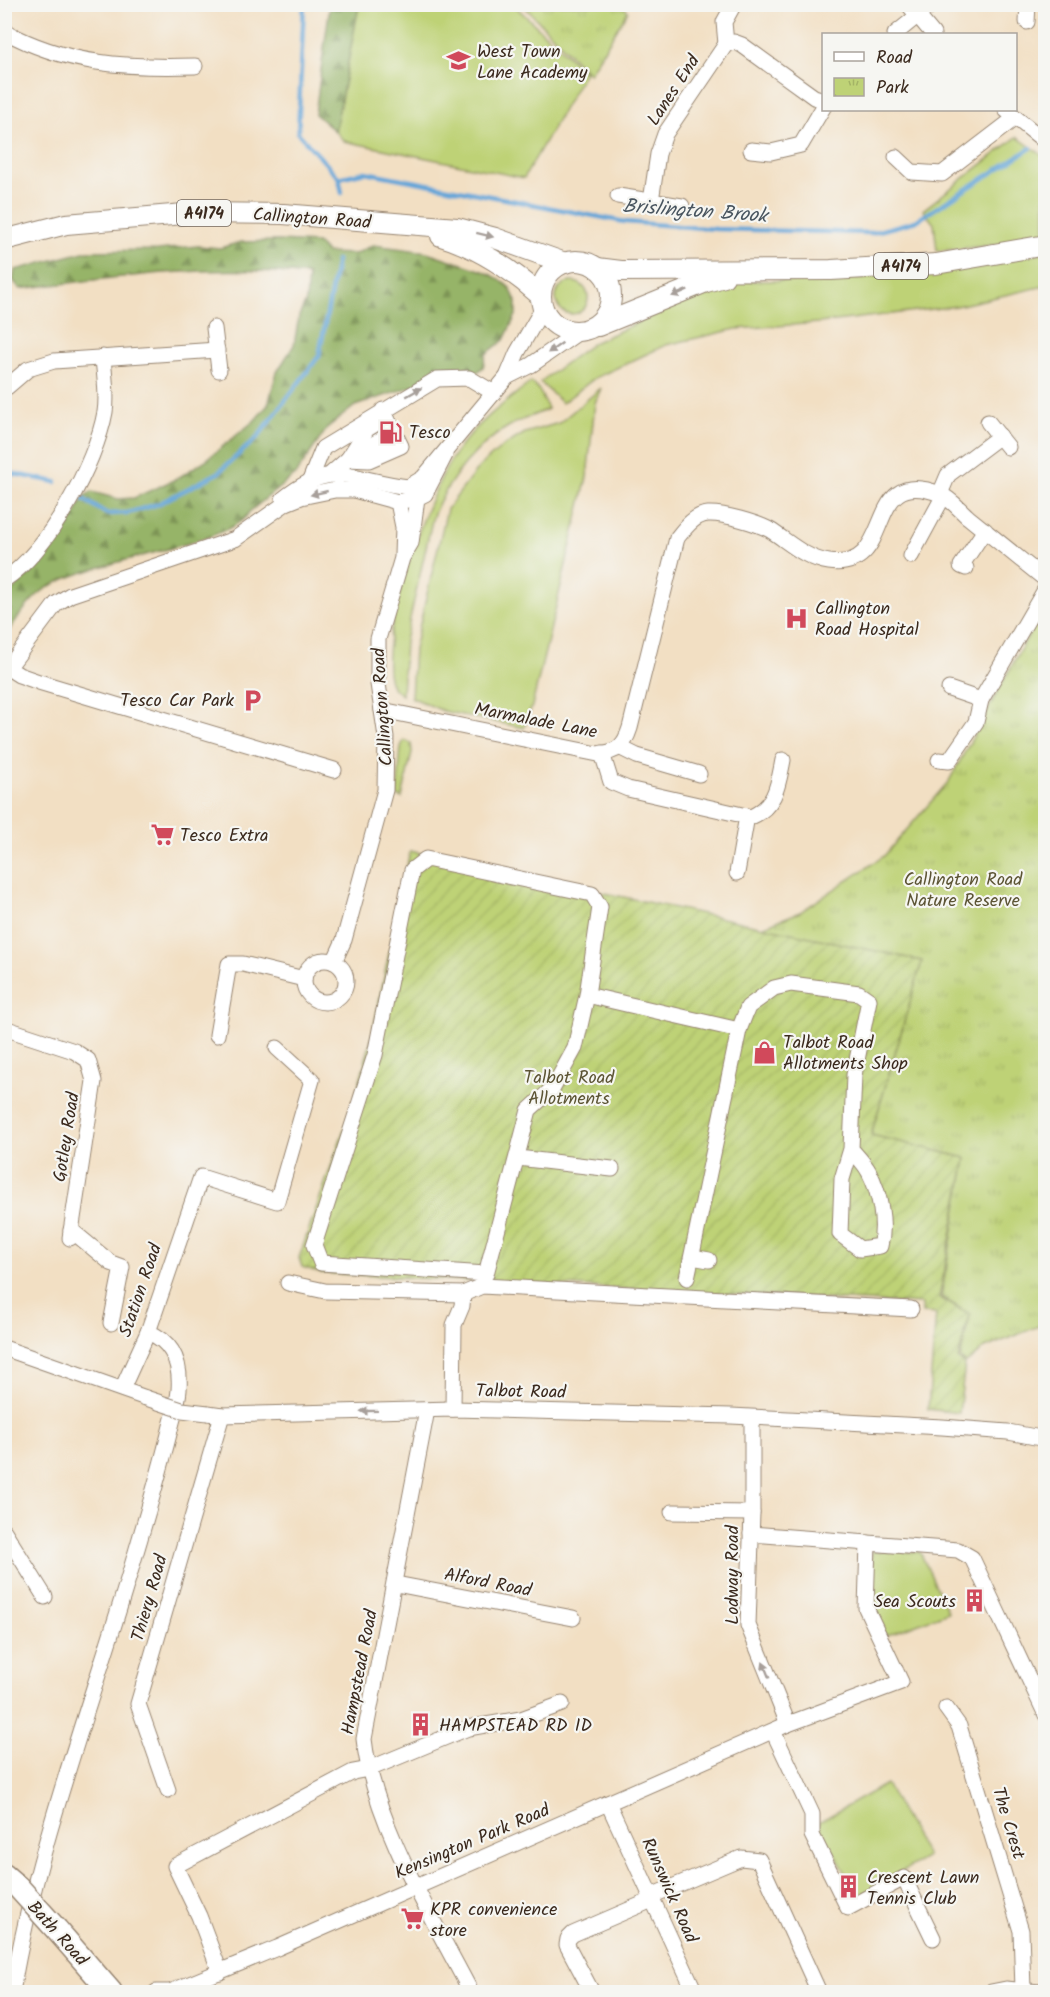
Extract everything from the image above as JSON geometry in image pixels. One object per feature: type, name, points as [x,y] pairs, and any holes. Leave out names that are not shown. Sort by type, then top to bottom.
[{"type":"highway","name":"Bath Road","points":[[11,1890],[111,1992]]},
{"type":"highway","name":"Bath Road","points":[[56,1938],[96,1992]]},
{"type":"main road","name":"Callington Road","points":[[4,240],[66,224],[196,213],[283,214],[457,228],[495,238],[565,263]]},
{"type":"main road","name":"Callington Road","points":[[406,225],[478,251],[507,267],[542,302]]},
{"type":"main road","name":"A4174","points":[[565,263],[586,262],[597,268],[621,272],[831,270],[936,264],[1046,245]]},
{"type":"main road","points":[[542,302],[549,274],[565,263]]},
{"type":"main road","points":[[586,330],[608,313],[611,301],[610,285],[597,268]]},
{"type":"main road","name":"A4174","points":[[542,302],[551,321],[561,328],[586,330],[706,282],[756,270]]},
{"type":"street","points":[[734,4],[724,22],[726,44],[734,42],[742,45],[814,98],[822,100]]},
{"type":"street","points":[[896,33],[913,10],[932,4]]},
{"type":"street","points":[[1027,22],[1028,4]]},
{"type":"street","points":[[913,10],[932,33]]},
{"type":"street","points":[[4,31],[34,47],[86,62],[147,67],[195,66]]},
{"type":"street","name":"Lanes End","points":[[651,201],[658,154],[665,134],[726,44]]},
{"type":"street","points":[[751,150],[771,152],[801,145],[822,109]]},
{"type":"street","points":[[896,157],[912,172],[942,174],[1010,114],[1046,142]]},
{"type":"street","points":[[618,196],[682,206]]},
{"type":"street","points":[[276,510],[279,501],[311,478],[332,473],[408,487],[423,478],[507,377],[542,302]]},
{"type":"street","points":[[214,328],[219,370]]},
{"type":"street","points":[[507,377],[531,365],[586,330]]},
{"type":"street","points":[[7,387],[28,369],[54,361],[217,350]]},
{"type":"street","points":[[4,580],[28,561],[65,509],[96,447],[106,410],[102,357]]},
{"type":"street","points":[[332,473],[370,435],[390,424],[437,379],[469,378],[494,393]]},
{"type":"street","points":[[911,556],[942,495],[948,475],[1004,442],[988,422]]},
{"type":"street","points":[[348,459],[369,460],[401,446],[390,424]]},
{"type":"street","points":[[311,478],[323,448],[390,424]]},
{"type":"street","points":[[334,770],[39,682],[19,675],[8,668],[56,604],[70,595],[213,549],[252,530],[276,510],[301,497],[335,490],[354,490],[398,502],[417,498],[425,494],[445,454]]},
{"type":"street","points":[[332,473],[354,490]]},
{"type":"street","points":[[389,484],[414,493],[417,498],[411,543],[402,558]]},
{"type":"street","name":"Marmalade Lane","points":[[382,710],[611,754],[621,748],[632,722],[677,538],[685,526],[696,518],[708,514],[749,522],[769,530],[815,558],[841,563],[864,553],[873,540],[893,495],[902,490],[915,489],[942,495]]},
{"type":"street","points":[[942,495],[1046,580]]},
{"type":"street","points":[[398,502],[403,527],[402,558]]},
{"type":"street","points":[[966,568],[961,566],[985,530]]},
{"type":"street","name":"Callington Road","points":[[334,962],[345,940],[383,798],[387,766],[378,639],[402,558]]},
{"type":"street","points":[[939,760],[949,761],[976,722],[981,700],[1004,656],[1046,588]]},
{"type":"street","points":[[949,689],[981,700]]},
{"type":"street","points":[[621,748],[637,756],[699,774]]},
{"type":"street","points":[[602,753],[611,782],[628,789],[747,816],[762,813],[776,796],[783,760]]},
{"type":"street","points":[[737,873],[747,816]]},
{"type":"street","points":[[288,1283],[325,1291],[464,1294],[482,1280],[486,1274],[529,1110],[553,1088],[575,1048],[587,995],[600,907],[592,894],[426,859],[412,870],[375,1055],[314,1245],[321,1263],[482,1280],[911,1309]]},
{"type":"street","points":[[327,959],[334,962],[344,970],[347,984],[344,992],[335,1000],[324,1003],[313,999],[304,986],[304,979],[313,963],[327,959]]},
{"type":"street","points":[[217,1035],[229,964],[243,964],[304,979]]},
{"type":"street","points":[[687,1278],[739,1030],[748,1007],[774,988],[791,984],[859,993],[869,1000],[854,1075],[851,1149],[842,1179],[839,1204],[840,1234],[860,1249],[879,1246],[884,1231],[882,1215],[869,1172],[851,1149]]},
{"type":"street","points":[[587,995],[739,1030]]},
{"type":"street","name":"Gotley Road","points":[[4,1028],[74,1051],[88,1060],[94,1081],[71,1234],[111,1263],[122,1267],[111,1323]]},
{"type":"street","name":"Station Road","points":[[122,1389],[148,1332],[190,1202],[201,1177],[277,1201],[312,1080],[277,1048]]},
{"type":"street","points":[[518,1158],[612,1167]]},
{"type":"street","points":[[692,1257],[709,1260]]},
{"type":"street","points":[[453,1409],[454,1325],[464,1294]]},
{"type":"street","points":[[12,1992],[21,1940],[37,1873],[104,1663],[160,1472],[179,1390],[177,1363],[171,1347],[160,1336],[148,1332]]},
{"type":"street","name":"Talbot Road","points":[[4,1348],[182,1410],[215,1414],[453,1409],[752,1418],[953,1428],[1008,1432],[1046,1439]]},
{"type":"street","name":"Hampstead Road","points":[[428,1410],[396,1584],[364,1739],[372,1785],[416,1886],[471,1992]]},
{"type":"street","name":"Thiery Road","points":[[168,1790],[138,1704],[215,1414]]},
{"type":"street","name":"Lodway Road","points":[[752,1418],[752,1513],[748,1625],[788,1724]]},
{"type":"street","points":[[672,1512],[752,1513]]},
{"type":"street","points":[[4,1531],[10,1548],[45,1598]]},
{"type":"street","points":[[751,1538],[958,1550],[972,1558],[1046,1715]]},
{"type":"street","name":"Kensington Park Road","points":[[156,1992],[170,1992],[220,1972],[788,1724],[901,1682],[866,1608],[868,1543]]},
{"type":"street","name":"Alford Road","points":[[396,1584],[573,1618]]},
{"type":"street","points":[[220,1972],[199,1916],[175,1866],[352,1772],[369,1769],[468,1728],[521,1719],[561,1704]]},
{"type":"street","name":"The Crest","points":[[946,1708],[959,1726],[1021,1931],[1023,1989]]},
{"type":"street","points":[[773,1731],[812,1814],[812,1835],[848,1908],[904,1878],[933,1938]]},
{"type":"street","name":"Runswick Road","points":[[608,1803],[695,1992]]},
{"type":"street","points":[[592,1992],[567,1945],[568,1939],[573,1934],[741,1858],[759,1860],[819,1992]]},
{"type":"street","points":[[991,1992],[1006,1989],[1040,1992]]},
{"type":"green space","points":[[330,5],[359,5],[335,131],[315,114]]},
{"type":"green space","name":"West Town Lane Academy","points":[[359,5],[514,5],[585,72],[524,178],[344,141],[335,131]]},
{"type":"green space","points":[[523,5],[622,5],[628,11],[589,74]]},
{"type":"green space","points":[[1017,137],[1045,157],[1045,236],[1023,242],[937,251],[934,224],[923,210]]},
{"type":"green space","points":[[241,242],[317,243],[327,253],[355,254],[373,245],[427,252],[483,271],[499,279],[510,288],[516,301],[516,315],[504,340],[486,354],[483,367],[471,377],[436,378],[355,406],[328,427],[296,474],[237,524],[186,544],[87,571],[60,581],[35,597],[5,636],[5,598],[44,560],[72,522],[84,496],[92,492],[118,499],[134,498],[178,478],[206,460],[254,421],[268,405],[277,372],[294,345],[299,316],[306,301],[308,275],[236,270],[200,271],[128,276],[20,289],[13,280],[15,270],[87,251],[158,250],[198,246],[220,248]]},
{"type":"green space","points":[[1045,252],[1045,286],[957,306],[819,323],[736,329],[666,345],[595,378],[562,403],[540,382],[593,343],[716,287],[743,281],[830,280],[902,274]]},
{"type":"green space","points":[[572,282],[583,287],[588,298],[583,309],[572,314],[561,309],[556,298],[561,287]]},
{"type":"green space","points":[[531,382],[539,390],[548,409],[513,424],[476,452],[447,489],[433,516],[405,641],[402,695],[393,688],[390,682],[388,661],[391,633],[408,564],[433,497],[446,470],[465,441],[491,414]]},
{"type":"green space","points":[[601,388],[595,403],[587,477],[532,706],[524,728],[443,711],[411,697],[414,649],[447,509],[479,467],[502,447],[525,433],[559,423]]},
{"type":"green space","name":"Callington Road Nature Reserve","points":[[1045,612],[1046,1302],[1039,1326],[985,1348],[966,1363],[960,1359],[970,1314],[941,1297],[966,1158],[871,1135],[922,961],[762,927],[800,912],[884,856],[949,781],[1034,625]]},
{"type":"green space","points":[[404,740],[411,743],[412,752],[402,798],[397,796],[401,747]]},
{"type":"green space","name":"Talbot Road Allotments","points":[[410,851],[922,961],[871,1135],[966,1158],[939,1298],[969,1314],[958,1360],[965,1364],[959,1413],[928,1409],[936,1314],[922,1313],[922,1304],[321,1273],[302,1267],[299,1258],[355,1098],[371,1041]]},
{"type":"green space","points":[[872,1551],[920,1552],[948,1612],[885,1636],[871,1605]]},
{"type":"green space","points":[[886,1784],[927,1857],[859,1896],[817,1823]]},
{"type":"waterway","name":"Brislington Brook","points":[[304,4],[298,133],[339,178],[342,193]]},
{"type":"waterway","name":"Brislington Brook","points":[[339,178],[365,172],[625,222],[716,229],[871,233],[916,221],[1031,148]]},
{"type":"waterway","name":"Brislington Brook","points":[[83,499],[107,514],[128,513],[158,504],[218,473],[257,438],[319,356],[337,260]]},
{"type":"waterway","name":"Brislington Brook","points":[[4,472],[56,482]]},
{"type":"place","name":"West Town Lane Academy","points":[[459,61]]},
{"type":"place","name":"Tesco","points":[[391,432]]},
{"type":"place","name":"Callington Road Hospital","points":[[797,618]]},
{"type":"place","name":"Tesco Car Park","points":[[252,700]]},
{"type":"place","name":"Tesco Extra","points":[[162,835]]},
{"type":"place","name":"Talbot Road Allotments Shop","points":[[765,1052]]},
{"type":"place","name":"Sea Scouts","points":[[974,1601]]},
{"type":"place","name":"HAMPSTEAD RD ID","points":[[421,1725]]},
{"type":"place","name":"Crescent Lawn Tennis Club","points":[[849,1887]]},
{"type":"place","name":"KPR convenience store","points":[[412,1919]]}]
